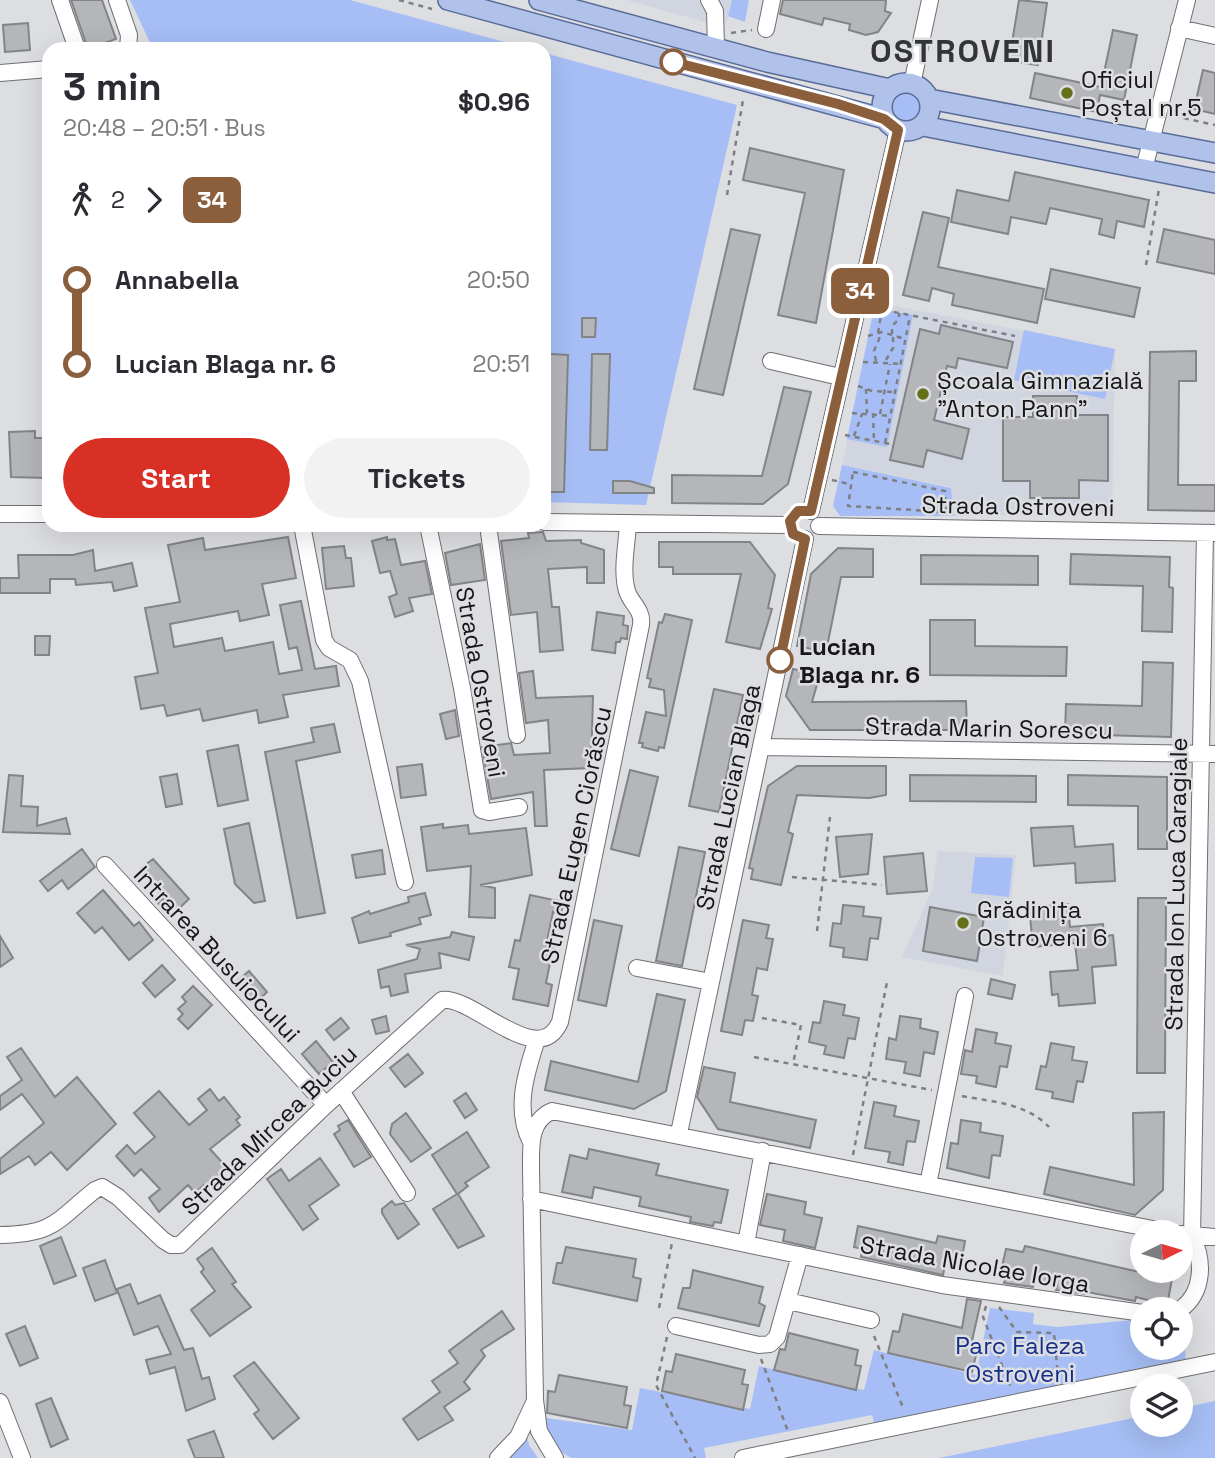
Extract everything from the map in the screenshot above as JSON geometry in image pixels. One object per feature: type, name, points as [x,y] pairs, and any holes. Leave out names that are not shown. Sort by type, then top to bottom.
[{"type":"main road","points":[[449,0],[910,132],[923,126],[931,112],[924,90],[912,83],[890,89],[844,81],[539,0]]},
{"type":"main road","points":[[890,89],[883,101],[891,125]]},
{"type":"main road","points":[[929,99],[1215,153]]},
{"type":"main road","points":[[923,126],[1215,183]]},
{"type":"street","points":[[60,0],[75,42]]},
{"type":"street","points":[[117,0],[129,35],[128,42]]},
{"type":"street","points":[[710,0],[715,11],[716,48]]},
{"type":"street","points":[[766,29],[772,0]]},
{"type":"street","points":[[912,83],[930,0]]},
{"type":"street","points":[[1153,170],[1151,140],[1187,0]]},
{"type":"street","points":[[1180,28],[1215,36]]},
{"type":"street","points":[[0,73],[42,72]]},
{"type":"street","points":[[815,519],[802,510],[795,513],[790,525],[796,537],[805,539],[814,535],[828,431],[857,304],[891,125]]},
{"type":"street","points":[[771,361],[840,377]]},
{"type":"street","points":[[0,514],[42,514]]},
{"type":"street","name":"Strada Ostroveni","points":[[815,519],[1210,533]]},
{"type":"street","points":[[551,522],[790,525]]},
{"type":"street","name":"Strada Eugen Ciorăscu","points":[[537,1039],[553,1032],[560,1022],[641,625],[641,611],[628,593],[625,582],[628,524]]},
{"type":"street","points":[[303,532],[324,639],[329,648],[351,660],[360,681],[405,882]]},
{"type":"street","name":"Strada Ostroveni","points":[[429,532],[462,688],[482,810],[489,812],[519,807]]},
{"type":"street","points":[[489,532],[517,735]]},
{"type":"street","name":"Strada Ion Luca Caragiale","points":[[1188,1220],[1208,754],[1210,533]]},
{"type":"street","name":"Strada Lucian Blaga","points":[[679,1133],[805,539]]},
{"type":"street","name":"Strada Marin Sorescu","points":[[762,747],[1208,754]]},
{"type":"street","name":"Intrarea Busuiocului","points":[[105,865],[326,1105]]},
{"type":"street","points":[[1198,958],[1215,959]]},
{"type":"street","points":[[637,968],[711,982]]},
{"type":"street","points":[[928,1185],[965,996]]},
{"type":"street","name":"Strada Mircea Buciu","points":[[0,1235],[26,1234],[49,1228],[95,1190],[103,1188],[118,1197],[163,1240],[171,1245],[180,1245],[435,1004],[442,1000],[456,1002],[517,1034],[537,1039]]},
{"type":"street","points":[[531,1143],[525,1130],[522,1096],[537,1039]]},
{"type":"street","points":[[341,1091],[407,1193]]},
{"type":"street","points":[[555,1458],[539,1431],[535,1400],[531,1143],[536,1123],[544,1114],[561,1111],[679,1133],[1130,1225]]},
{"type":"street","points":[[746,1244],[763,1151]]},
{"type":"street","name":"Strada Nicolae Iorga","points":[[531,1199],[994,1295],[1130,1311]]},
{"type":"street","points":[[1194,1236],[1215,1237]]},
{"type":"street","points":[[1191,1297],[1198,1283],[1201,1265],[1194,1250]]},
{"type":"street","points":[[676,1326],[759,1345],[770,1344],[777,1337],[800,1255]]},
{"type":"street","points":[[788,1301],[871,1320]]},
{"type":"street","points":[[743,1458],[1215,1362]]},
{"type":"street","points":[[498,1458],[518,1437],[535,1400]]},
{"type":"street","points":[[0,1402],[22,1458]]},
{"type":"path","points":[[731,33],[766,29]]},
{"type":"path","points":[[727,195],[743,100]]},
{"type":"path","points":[[1173,116],[1215,125]]},
{"type":"path","points":[[1146,265],[1153,170]]},
{"type":"path","points":[[857,304],[1015,336]]},
{"type":"path","points":[[876,361],[874,351],[880,333],[882,309]]},
{"type":"path","points":[[885,362],[892,348],[892,326],[899,319],[899,313]]},
{"type":"path","points":[[885,443],[911,315]]},
{"type":"path","points":[[868,337],[880,333],[892,334],[906,340]]},
{"type":"path","points":[[863,362],[901,364]]},
{"type":"path","points":[[880,414],[890,364]]},
{"type":"path","points":[[858,386],[866,390],[895,391]]},
{"type":"path","points":[[853,436],[865,412],[866,390]]},
{"type":"path","points":[[852,414],[865,412],[890,416]]},
{"type":"path","points":[[873,413],[874,441]]},
{"type":"path","points":[[828,431],[890,444]]},
{"type":"path","points":[[853,472],[945,491],[946,512],[848,506],[851,485],[853,472]]},
{"type":"path","points":[[817,931],[830,817]]},
{"type":"path","points":[[792,877],[882,885]]},
{"type":"path","points":[[850,1168],[887,982]]},
{"type":"path","points":[[762,1018],[801,1025],[793,1064]]},
{"type":"path","points":[[754,1057],[869,1078]]},
{"type":"path","points":[[659,1308],[674,1230]]},
{"type":"path","points":[[1017,1401],[983,1317],[987,1301],[994,1295],[1017,1332],[1054,1333],[1059,1393]]},
{"type":"path","points":[[871,1320],[875,1340],[909,1423]]},
{"type":"path","points":[[676,1326],[665,1340],[656,1385],[695,1458]]},
{"type":"path","points":[[759,1345],[763,1370],[794,1447]]},
{"type":"shaded area","points":[[627,0],[732,0],[727,22],[705,22]]},
{"type":"shaded area","points":[[875,302],[1115,349],[1112,514],[954,516],[951,487],[842,465]]},
{"type":"shaded area","name":"Grădinița Ostroveni 6","points":[[938,851],[1016,855],[1003,976],[902,957],[932,890]]},
{"type":"green space","points":[[130,0],[350,0],[504,42],[150,42]]},
{"type":"green space","points":[[732,0],[749,0],[745,22],[728,16]]},
{"type":"green space","points":[[551,55],[737,105],[646,505],[551,502]]},
{"type":"green space","points":[[906,94],[915,98],[919,107],[915,116],[906,120],[897,116],[893,107],[897,98]]},
{"type":"green space","points":[[874,308],[913,315],[887,447],[847,439]]},
{"type":"green space","points":[[1024,330],[1115,349],[1105,399],[1014,380]]},
{"type":"green space","points":[[842,465],[951,488],[954,516],[840,516],[833,506]]},
{"type":"green space","points":[[975,857],[1013,858],[1009,897],[971,893]]},
{"type":"green space","name":"Parc Faleza Ostroveni","points":[[990,1308],[1034,1313],[1033,1324],[1057,1327],[1130,1320],[1130,1360],[1186,1360],[1186,1365],[875,1425],[872,1415],[704,1448],[706,1458],[572,1458],[556,1447],[548,1431],[546,1418],[632,1430],[640,1388],[750,1409],[759,1366],[864,1390],[874,1350],[976,1375]]},
{"type":"green space","points":[[1215,1401],[1215,1458],[939,1458],[1130,1419],[1130,1437],[1193,1437],[1193,1406]]},
{"type":"green space","points":[[526,1431],[529,1445],[538,1458],[507,1458]]},
{"type":"building","points":[[71,0],[102,0],[116,39],[108,42],[86,42]]},
{"type":"building","points":[[783,0],[886,0],[885,11],[891,13],[878,32],[866,35],[849,30],[850,24],[824,18],[822,25],[780,14]]},
{"type":"building","points":[[1019,0],[1047,3],[1038,65],[1009,61]]},
{"type":"building","points":[[28,23],[30,50],[5,52],[3,25]]},
{"type":"building","points":[[1113,30],[1137,35],[1124,100],[1100,95],[1097,112],[1030,98],[1035,73],[1101,87]]},
{"type":"building","points":[[1203,70],[1215,73],[1215,114],[1194,109]]},
{"type":"building","points":[[750,148],[844,170],[816,323],[778,315],[805,193],[743,180]]},
{"type":"building","points":[[1015,172],[1149,200],[1144,227],[1117,221],[1114,238],[1099,234],[1102,219],[1050,208],[1046,224],[1011,217],[1008,234],[951,222],[957,190],[1009,201]]},
{"type":"building","points":[[923,212],[949,218],[938,267],[1044,289],[1037,323],[952,305],[954,294],[932,288],[929,301],[903,295]]},
{"type":"building","points":[[731,229],[760,235],[723,395],[694,389]]},
{"type":"building","points":[[1164,229],[1215,240],[1215,274],[1157,262]]},
{"type":"building","points":[[1051,269],[1140,288],[1134,317],[1045,299]]},
{"type":"building","points":[[582,318],[596,318],[595,337],[582,337]]},
{"type":"building","name":"Școala Gimnazială \"Anton Pann\"","points":[[941,325],[1013,342],[1007,368],[958,358],[956,368],[947,366],[934,420],[969,429],[962,459],[927,450],[923,467],[890,460],[920,329],[939,334]]},
{"type":"building","points":[[1196,351],[1196,381],[1179,381],[1178,485],[1215,485],[1215,511],[1148,510],[1150,352]]},
{"type":"building","points":[[551,354],[568,355],[564,492],[551,492]]},
{"type":"building","points":[[592,354],[610,354],[607,450],[590,450]]},
{"type":"building","points":[[784,387],[811,392],[788,484],[763,504],[672,503],[672,475],[762,476]]},
{"type":"building","points":[[1033,396],[1077,396],[1076,415],[1108,415],[1108,481],[1079,480],[1079,498],[1030,498],[1030,481],[1003,481],[1003,417],[1033,417]]},
{"type":"building","points":[[35,431],[35,438],[42,438],[42,478],[11,477],[9,432]]},
{"type":"building","points":[[613,481],[630,481],[654,488],[654,493],[613,493]]},
{"type":"building","points":[[543,532],[546,541],[581,540],[581,543],[604,550],[604,583],[587,583],[587,567],[548,569],[552,607],[559,607],[563,650],[540,652],[537,612],[511,615],[501,541],[529,538],[528,533]]},
{"type":"building","points":[[288,537],[296,578],[262,584],[269,615],[240,621],[238,611],[170,624],[174,647],[222,638],[225,651],[273,642],[279,674],[302,670],[297,647],[289,649],[280,605],[301,601],[315,669],[336,666],[339,686],[283,695],[288,717],[259,723],[257,710],[203,721],[200,709],[167,716],[164,705],[141,709],[135,677],[158,673],[145,608],[180,602],[168,545],[203,538],[205,550]]},
{"type":"building","points":[[387,537],[387,540],[395,539],[401,565],[425,561],[432,594],[409,598],[413,611],[395,617],[389,597],[397,594],[390,571],[380,573],[372,541]]},
{"type":"building","points":[[659,542],[750,542],[775,575],[768,608],[772,609],[760,649],[726,642],[741,574],[673,574],[673,567],[659,567]]},
{"type":"building","points":[[480,544],[485,580],[451,585],[445,553]]},
{"type":"building","points":[[344,546],[346,558],[351,558],[354,586],[326,589],[322,548]]},
{"type":"building","points":[[838,548],[873,549],[873,577],[841,577],[826,652],[797,646],[811,574]]},
{"type":"building","points":[[93,550],[95,571],[132,563],[137,586],[114,591],[112,582],[76,585],[75,579],[50,579],[50,593],[0,593],[0,578],[19,578],[18,555],[73,555]]},
{"type":"building","points":[[1071,554],[1170,557],[1169,587],[1173,588],[1172,632],[1142,631],[1143,586],[1070,584]]},
{"type":"building","points":[[921,555],[1038,556],[1038,585],[921,584]]},
{"type":"building","points":[[597,612],[624,616],[623,625],[628,626],[627,639],[621,638],[620,642],[616,642],[615,653],[592,650]]},
{"type":"building","points":[[665,614],[692,620],[664,748],[659,747],[658,751],[642,747],[643,743],[639,743],[646,712],[666,716],[664,690],[649,687],[651,679],[647,678],[659,622],[662,623]]},
{"type":"building","points":[[930,620],[975,620],[975,646],[1067,647],[1066,676],[930,675]]},
{"type":"building","points":[[35,636],[50,636],[49,655],[35,655]]},
{"type":"building","points":[[1143,662],[1173,663],[1171,737],[1065,734],[1066,704],[1142,706]]},
{"type":"building","points":[[793,669],[820,674],[812,702],[966,701],[967,730],[810,730],[786,696]]},
{"type":"building","points":[[533,671],[536,698],[593,696],[591,768],[544,770],[547,826],[535,826],[533,792],[491,799],[482,747],[511,743],[514,755],[550,753],[548,720],[526,723],[519,673]]},
{"type":"building","points":[[714,689],[743,695],[719,812],[689,806]]},
{"type":"building","points":[[455,710],[459,736],[446,739],[440,714]]},
{"type":"building","points":[[334,724],[340,752],[296,761],[325,913],[297,918],[265,752],[314,742],[311,728]]},
{"type":"building","points":[[238,745],[248,800],[218,806],[207,751]]},
{"type":"building","points":[[422,764],[426,795],[401,798],[397,767]]},
{"type":"building","points":[[797,766],[886,766],[886,795],[869,798],[797,795],[788,832],[793,834],[781,885],[751,879],[753,869],[749,868],[768,786]]},
{"type":"building","points":[[630,770],[658,777],[639,856],[611,849]]},
{"type":"building","points":[[177,774],[182,804],[166,807],[160,777]]},
{"type":"building","points":[[9,775],[23,776],[21,806],[38,807],[37,826],[66,818],[70,834],[3,832]]},
{"type":"building","points":[[910,775],[1036,776],[1036,802],[910,801]]},
{"type":"building","points":[[1068,775],[1167,777],[1167,849],[1138,849],[1138,806],[1068,805]]},
{"type":"building","points":[[249,823],[265,901],[254,903],[235,884],[224,829]]},
{"type":"building","points":[[443,824],[443,828],[468,825],[469,834],[526,828],[532,875],[480,885],[495,888],[495,918],[469,917],[471,866],[427,871],[421,827]]},
{"type":"building","points":[[1073,826],[1075,847],[1113,844],[1115,881],[1076,883],[1075,863],[1034,866],[1031,828]]},
{"type":"building","points":[[872,834],[868,874],[840,877],[836,837]]},
{"type":"building","points":[[679,847],[705,852],[682,966],[656,961]]},
{"type":"building","points":[[82,849],[95,867],[68,889],[62,880],[48,891],[40,881]]},
{"type":"building","points":[[382,850],[385,874],[356,878],[352,855]]},
{"type":"building","points":[[923,853],[927,891],[887,894],[884,857]]},
{"type":"building","points":[[153,859],[189,899],[171,916],[158,903],[164,898],[141,868]]},
{"type":"building","points":[[103,890],[134,926],[139,922],[153,940],[129,960],[102,927],[95,933],[77,913]]},
{"type":"building","points":[[425,893],[431,915],[419,918],[421,924],[390,933],[391,936],[359,943],[352,918],[369,911],[370,914],[409,902],[408,897]]},
{"type":"building","points":[[530,895],[563,902],[561,914],[553,912],[546,946],[553,948],[546,983],[552,985],[548,1006],[513,999],[519,969],[509,967],[515,940],[520,941]]},
{"type":"building","points":[[1138,898],[1166,898],[1165,1073],[1137,1073]]},
{"type":"building","points":[[1068,904],[1070,927],[1103,924],[1104,936],[1113,935],[1116,965],[1092,967],[1095,1003],[1059,1006],[1058,994],[1052,995],[1050,972],[1078,970],[1075,943],[1033,947],[1030,916],[1037,916],[1036,907]]},
{"type":"building","points":[[843,905],[864,907],[863,916],[881,918],[878,939],[870,938],[867,960],[843,957],[844,948],[830,946],[833,923],[841,924]]},
{"type":"building","points":[[930,907],[984,917],[977,961],[923,951]]},
{"type":"building","points":[[594,920],[622,926],[606,1006],[578,1000]]},
{"type":"building","points":[[743,920],[769,925],[766,938],[773,939],[767,970],[757,968],[752,995],[758,996],[753,1021],[745,1020],[742,1035],[721,1031]]},
{"type":"building","points":[[452,932],[474,937],[469,960],[439,953],[441,968],[405,974],[408,992],[391,996],[389,986],[381,988],[378,970],[417,959],[420,949],[406,945],[450,937]]},
{"type":"building","points":[[0,936],[13,958],[0,967]]},
{"type":"building","points":[[162,965],[175,980],[155,997],[143,983]]},
{"type":"building","points":[[249,971],[267,992],[255,1004],[236,982]]},
{"type":"building","points":[[991,979],[1015,985],[1012,999],[988,994]]},
{"type":"building","points":[[193,986],[212,1005],[188,1029],[178,1019],[183,1014],[178,1009],[186,1002],[182,997]]},
{"type":"building","points":[[657,994],[685,1000],[666,1091],[634,1109],[545,1090],[551,1061],[638,1082]]},
{"type":"building","points":[[824,1001],[845,1005],[843,1015],[859,1018],[855,1039],[848,1038],[844,1058],[824,1054],[826,1046],[809,1042],[813,1022],[820,1023]]},
{"type":"building","points":[[386,1016],[389,1031],[376,1034],[372,1020]]},
{"type":"building","points":[[900,1016],[921,1019],[920,1028],[938,1032],[934,1054],[924,1052],[920,1076],[904,1073],[906,1062],[886,1059],[889,1038],[896,1040]]},
{"type":"building","points":[[341,1018],[349,1028],[334,1040],[326,1030]]},
{"type":"building","points":[[976,1029],[997,1033],[995,1043],[1011,1046],[1007,1067],[1000,1066],[996,1087],[976,1083],[977,1076],[961,1074],[965,1050],[972,1052]]},
{"type":"building","points":[[316,1041],[333,1062],[319,1074],[302,1054]]},
{"type":"building","points":[[1051,1043],[1074,1047],[1072,1060],[1087,1062],[1083,1082],[1077,1081],[1073,1102],[1052,1098],[1053,1092],[1036,1089],[1041,1066],[1046,1067]]},
{"type":"building","points":[[21,1048],[55,1097],[77,1077],[116,1124],[67,1170],[51,1152],[35,1165],[29,1156],[0,1174],[0,1159],[44,1123],[22,1094],[0,1110],[0,1096],[22,1080],[7,1057]]},
{"type":"building","points":[[408,1054],[423,1073],[405,1087],[390,1068]]},
{"type":"building","points":[[704,1067],[735,1073],[730,1102],[816,1120],[810,1148],[718,1129],[697,1097]]},
{"type":"building","points":[[210,1089],[219,1101],[224,1097],[240,1117],[236,1120],[240,1125],[210,1149],[228,1169],[206,1188],[204,1185],[195,1193],[188,1185],[159,1212],[149,1198],[160,1189],[141,1169],[134,1176],[116,1156],[127,1145],[135,1154],[155,1137],[134,1113],[159,1091],[189,1125],[207,1110],[198,1099]]},
{"type":"building","points":[[466,1093],[477,1110],[465,1118],[454,1101]]},
{"type":"building","points":[[874,1102],[896,1106],[894,1116],[919,1121],[915,1142],[907,1141],[903,1165],[888,1162],[890,1152],[865,1148]]},
{"type":"building","points":[[1164,1112],[1163,1190],[1135,1215],[1044,1194],[1050,1167],[1134,1185],[1133,1113]]},
{"type":"building","points":[[406,1113],[431,1148],[411,1162],[390,1134],[392,1124]]},
{"type":"building","points":[[348,1120],[371,1157],[354,1167],[334,1134],[340,1130],[338,1126]]},
{"type":"building","points":[[961,1120],[981,1123],[980,1132],[1003,1136],[1000,1156],[992,1155],[989,1178],[947,1168],[951,1143],[958,1144]]},
{"type":"building","points":[[467,1132],[489,1167],[465,1183],[468,1186],[458,1194],[484,1236],[458,1248],[433,1209],[457,1194],[432,1155]]},
{"type":"building","points":[[589,1149],[659,1164],[656,1175],[728,1190],[721,1223],[714,1222],[713,1226],[690,1222],[691,1217],[639,1206],[641,1197],[594,1187],[592,1198],[562,1192],[570,1155],[587,1159]]},
{"type":"building","points":[[320,1158],[339,1185],[309,1206],[318,1219],[303,1230],[267,1179],[281,1169],[289,1181]]},
{"type":"building","points":[[767,1194],[806,1202],[804,1214],[822,1218],[815,1248],[783,1241],[785,1230],[760,1225]]},
{"type":"building","points":[[392,1201],[395,1205],[404,1203],[419,1224],[398,1239],[382,1213],[382,1209]]},
{"type":"building","points":[[858,1226],[936,1243],[938,1236],[965,1241],[960,1268],[945,1265],[943,1275],[861,1257],[862,1249],[854,1247]]},
{"type":"building","points":[[61,1237],[76,1276],[54,1284],[40,1246]]},
{"type":"building","points":[[1025,1246],[1130,1270],[1130,1283],[1171,1283],[1169,1297],[1130,1297],[1130,1300],[1087,1292],[1056,1290],[1057,1285],[1035,1280],[1033,1287],[1004,1283],[1007,1272],[1001,1271],[1006,1249],[1023,1252]]},
{"type":"building","points":[[566,1247],[636,1259],[633,1277],[641,1279],[637,1301],[553,1283],[557,1263],[562,1263]]},
{"type":"building","points":[[212,1248],[236,1282],[232,1284],[251,1307],[210,1336],[191,1310],[215,1291],[201,1272],[204,1269],[197,1259]]},
{"type":"building","points":[[105,1260],[117,1293],[95,1301],[83,1268]]},
{"type":"building","points":[[693,1270],[763,1287],[759,1303],[765,1306],[759,1326],[678,1308],[683,1288],[690,1288]]},
{"type":"building","points":[[130,1284],[138,1304],[160,1295],[184,1350],[193,1348],[202,1379],[209,1377],[215,1399],[186,1411],[175,1367],[150,1374],[146,1360],[171,1354],[158,1326],[134,1335],[117,1289]]},
{"type":"building","points":[[967,1299],[981,1301],[971,1345],[978,1347],[972,1372],[888,1353],[893,1331],[899,1332],[903,1314],[962,1328]]},
{"type":"building","points":[[502,1311],[514,1329],[481,1350],[485,1356],[464,1382],[470,1389],[444,1407],[453,1420],[418,1440],[403,1419],[440,1392],[432,1381],[458,1363],[449,1351]]},
{"type":"building","points":[[25,1326],[38,1358],[20,1366],[6,1334]]},
{"type":"building","points":[[789,1333],[858,1350],[855,1365],[861,1366],[856,1390],[774,1370],[780,1349],[785,1350]]},
{"type":"building","points":[[676,1354],[745,1370],[742,1384],[748,1385],[743,1410],[662,1391],[666,1371],[672,1372]]},
{"type":"building","points":[[254,1362],[299,1418],[273,1439],[254,1414],[259,1410],[234,1376]]},
{"type":"building","points":[[559,1375],[627,1387],[624,1405],[631,1406],[627,1428],[547,1413],[548,1391],[555,1392]]},
{"type":"building","points":[[51,1398],[68,1439],[51,1447],[36,1404]]},
{"type":"building","points":[[214,1431],[224,1458],[195,1458],[188,1440]]},
{"type":"bus line","name":"34","points":[[673,62],[838,104],[884,119],[898,130],[811,511],[798,511],[790,521],[793,534],[805,539],[780,660]]},
{"type":"place","name":"Oficiul Poștal nr.5","points":[[1067,93]]},
{"type":"place","name":"Școala Gimnazială \"Anton Pann\"","points":[[923,394]]},
{"type":"place","name":"Lucian Blaga nr. 6","points":[[780,660]]},
{"type":"place","name":"Grădinița Ostroveni 6","points":[[963,923]]},
{"type":"district","name":"OSTROVENI","points":[[963,51]]}]
